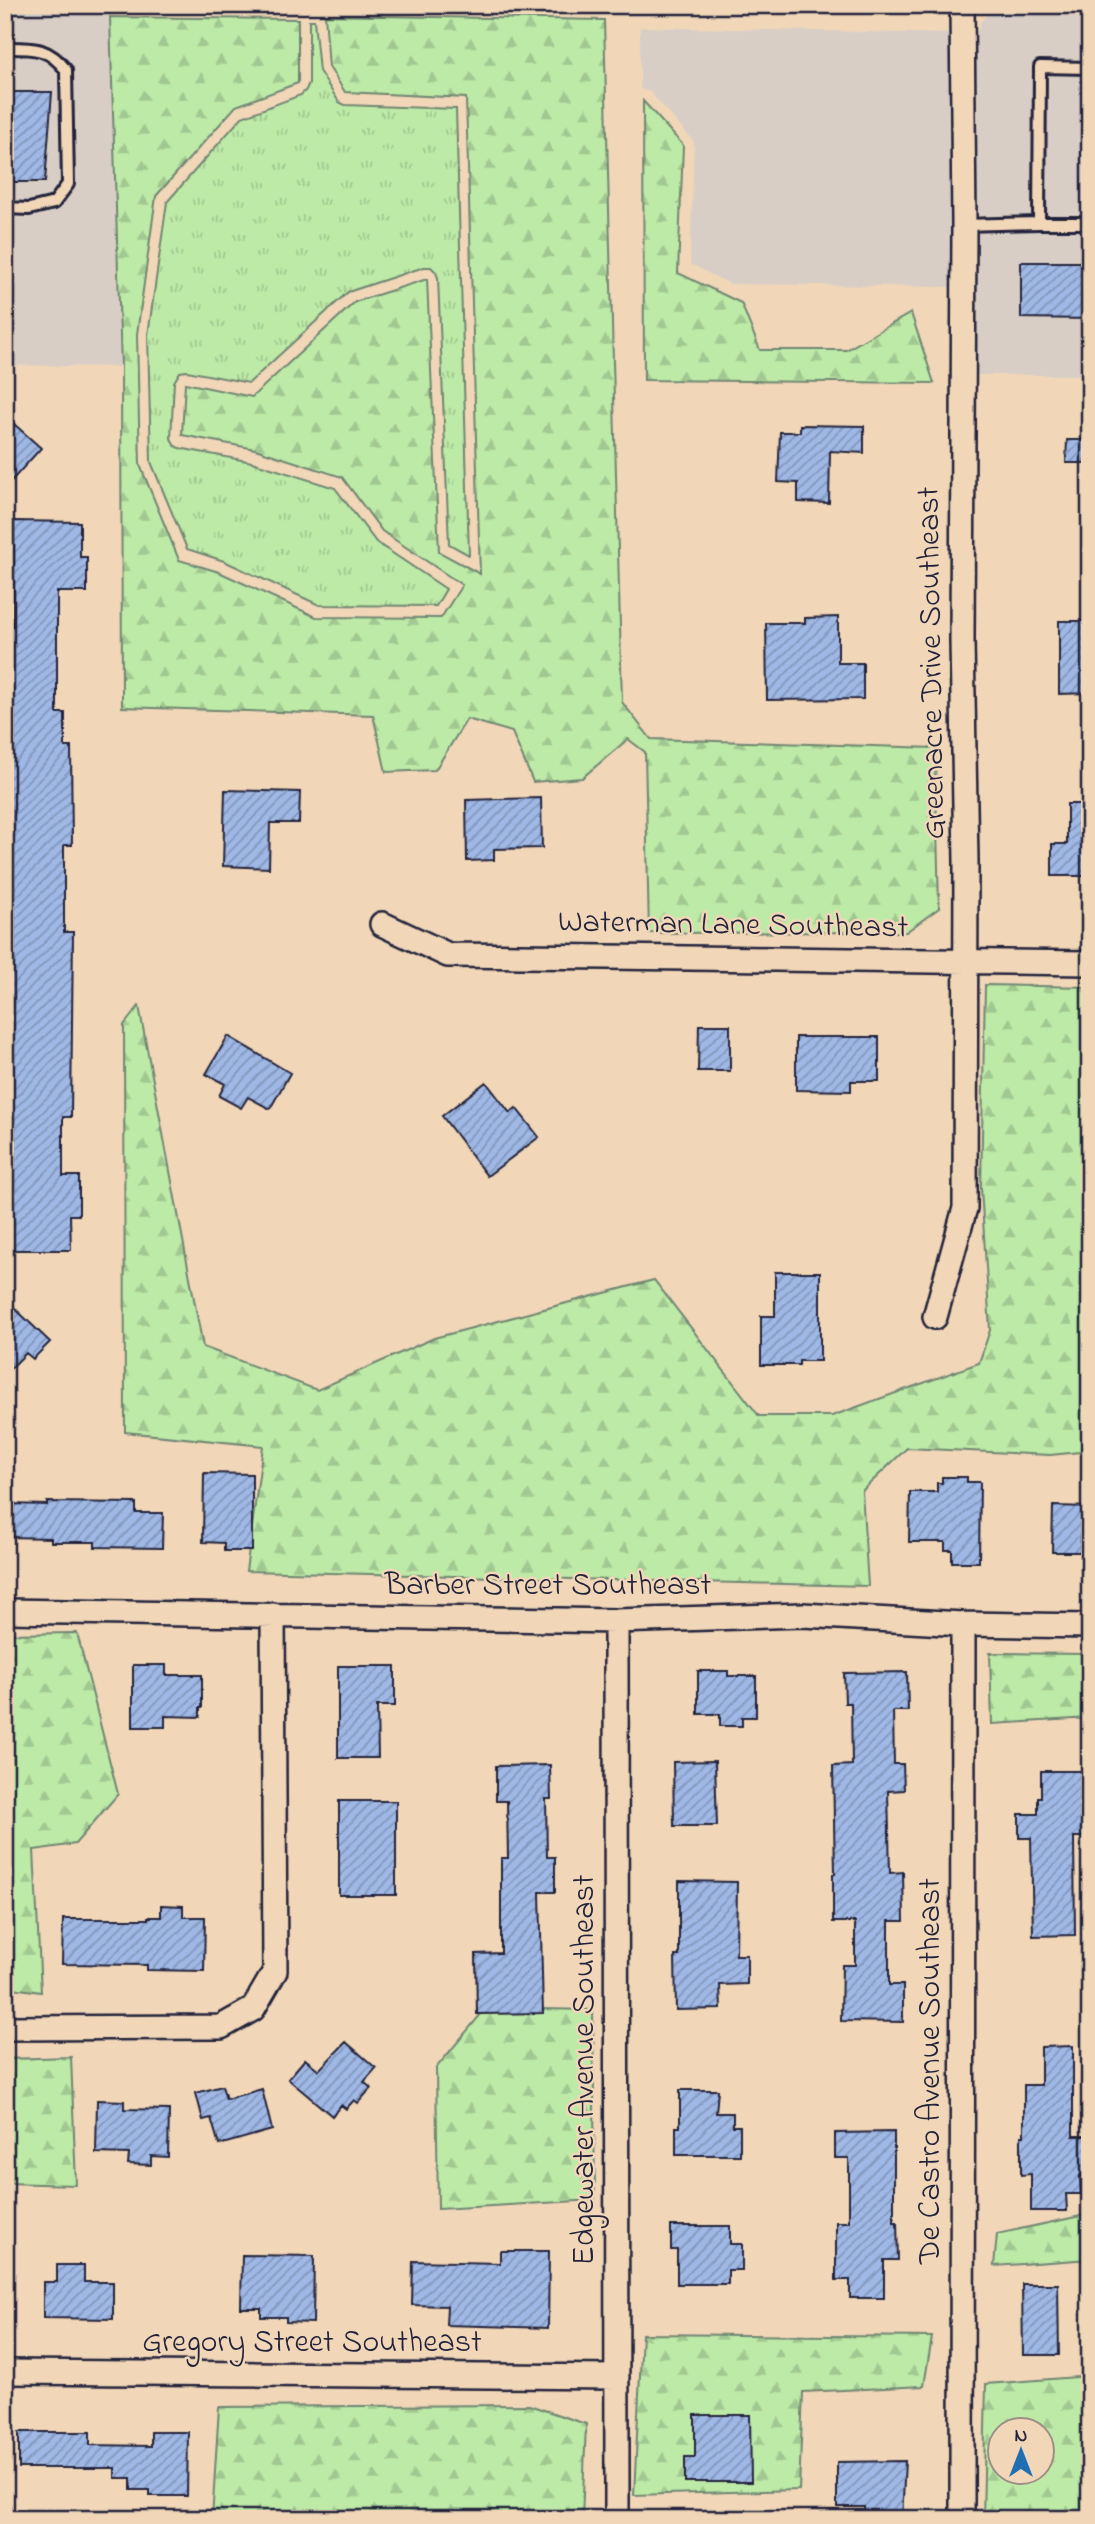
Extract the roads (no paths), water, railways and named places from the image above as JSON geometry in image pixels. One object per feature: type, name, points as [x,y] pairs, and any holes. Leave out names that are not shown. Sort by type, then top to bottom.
[{"type":"street","name":"Greenacre Drive Southeast","points":[[935,1317],[965,1208],[962,5]]},
{"type":"street","name":"Waterman Lane Southeast","points":[[382,924],[448,955],[1090,963]]},
{"type":"street","name":"Barber Street Southeast","points":[[5,1611],[615,1621],[803,1615],[963,1624],[1090,1626]]},
{"type":"street","points":[[5,2028],[221,2028],[253,2009],[275,1971],[273,1615]]},
{"type":"street","name":"Edgewater Avenue Southeast","points":[[615,1621],[617,2519]]},
{"type":"street","name":"De Castro Avenue Southeast","points":[[962,2519],[963,1624]]},
{"type":"street","name":"Gregory Street Southeast","points":[[5,2372],[617,2377]]},
{"type":"lane","points":[[5,48],[31,48],[55,56],[66,71],[68,184],[54,203],[30,209],[5,208]]},
{"type":"lane","points":[[1039,223],[1040,67],[1090,68]]},
{"type":"lane","points":[[964,225],[1090,223]]}]
